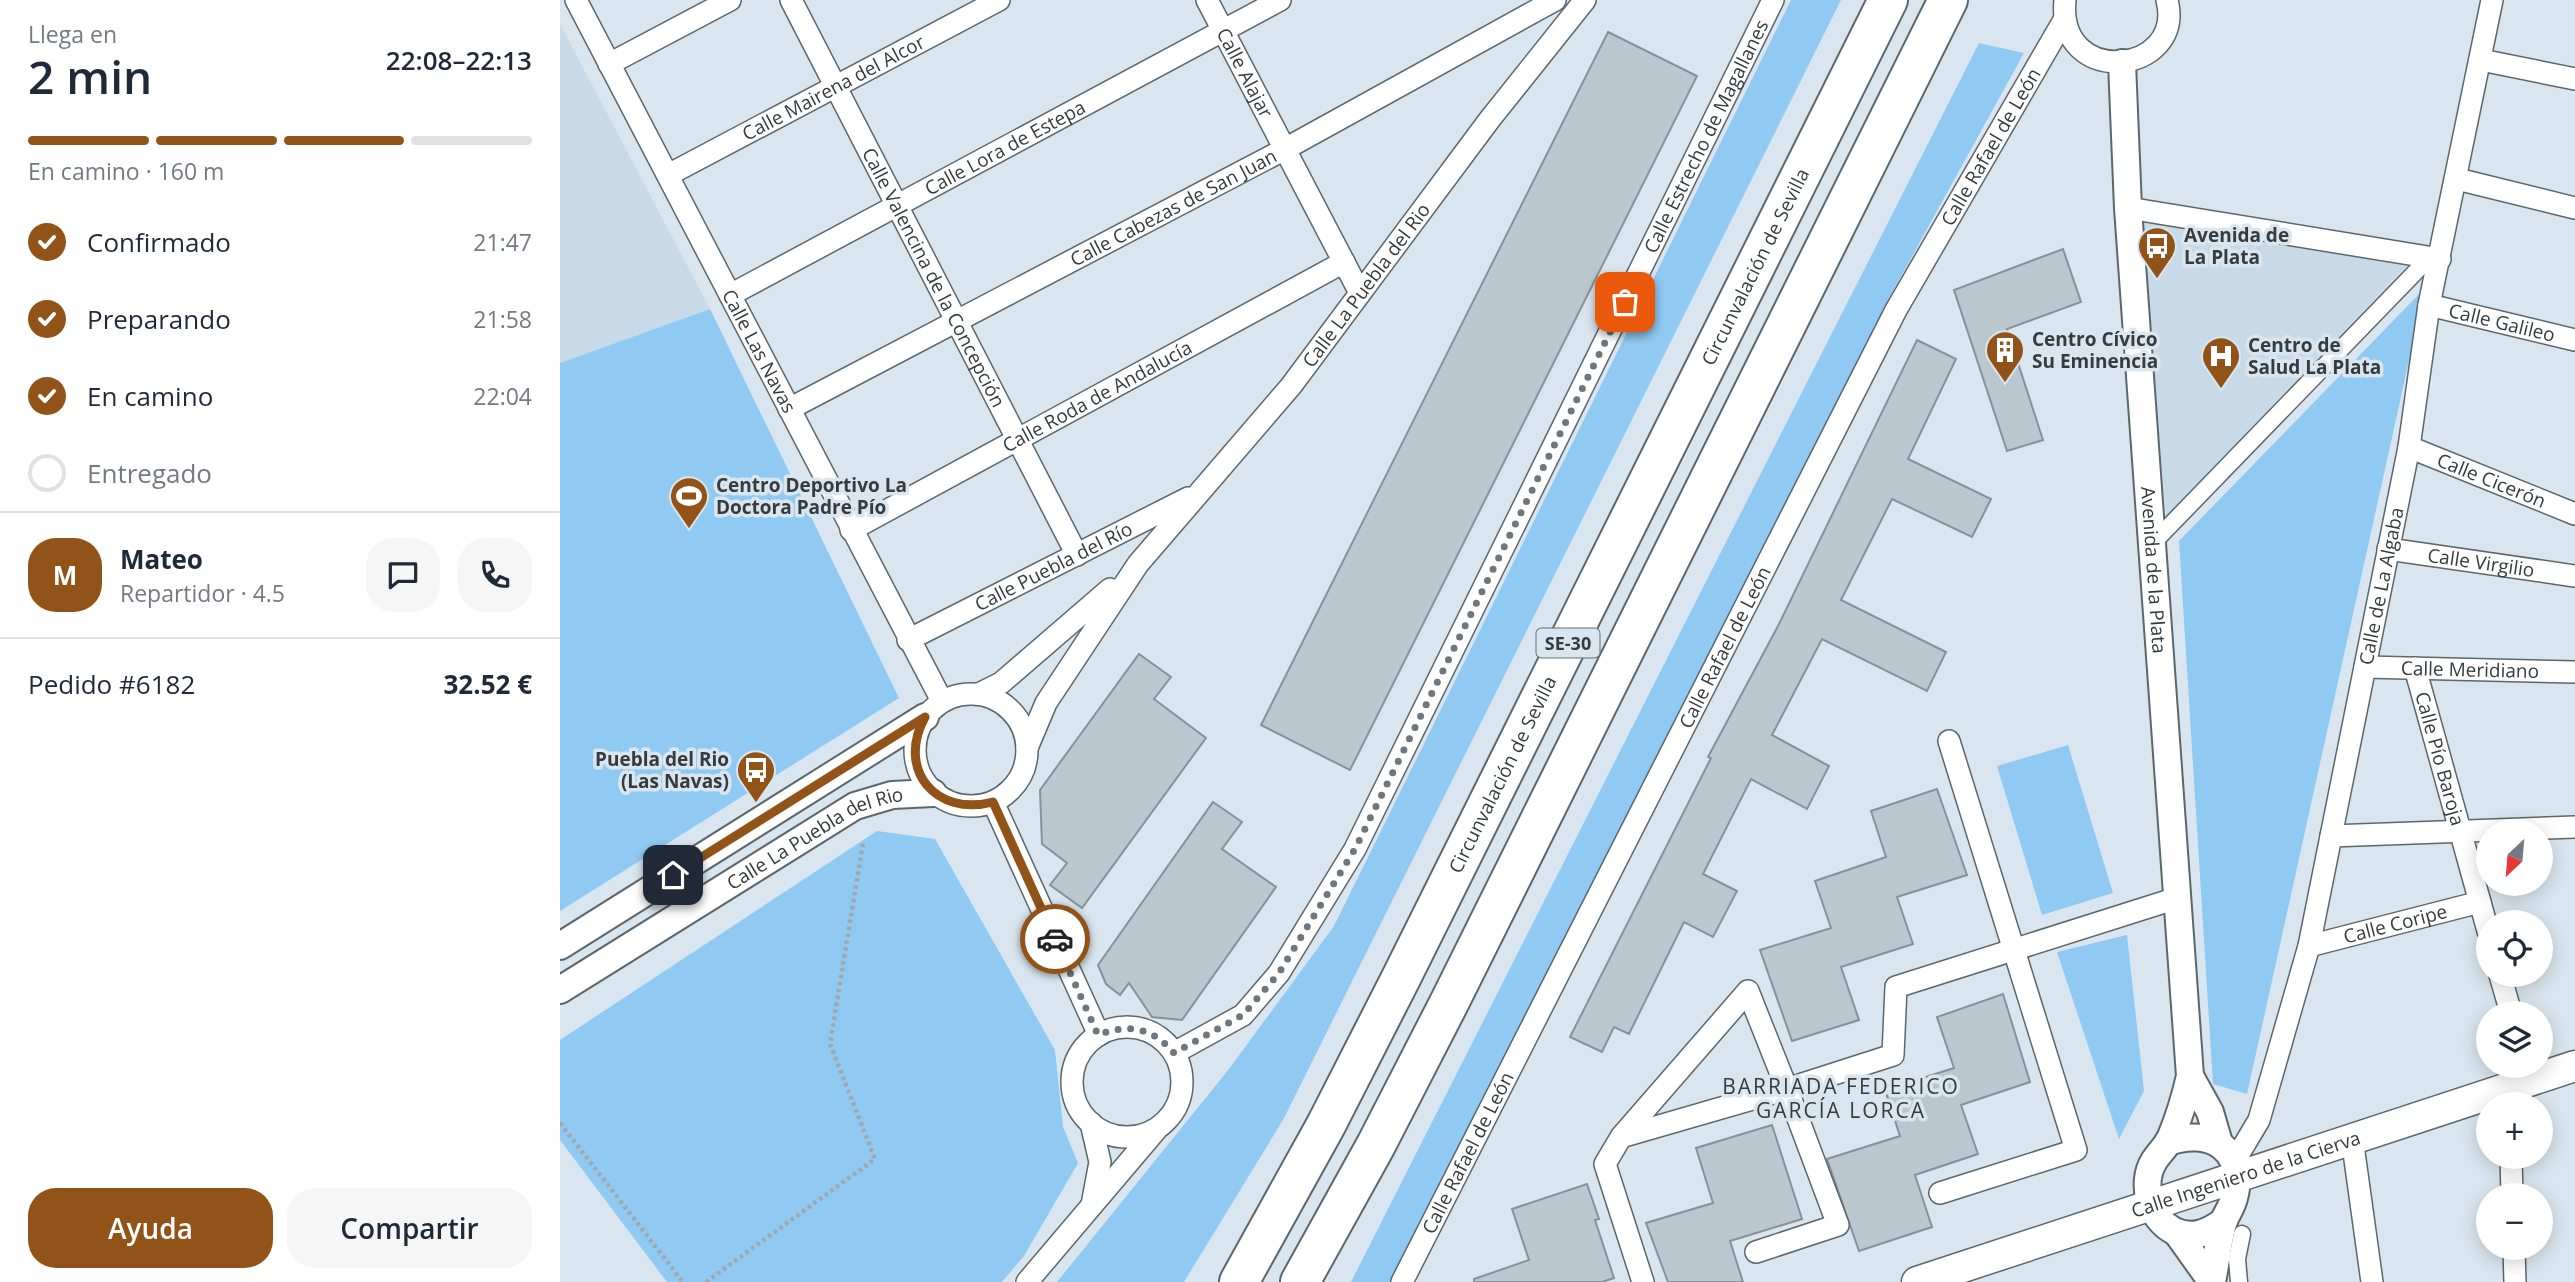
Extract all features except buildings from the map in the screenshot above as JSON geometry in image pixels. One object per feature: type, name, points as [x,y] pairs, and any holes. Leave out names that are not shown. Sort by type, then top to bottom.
[{"type":"highway","name":"Circunvalación de Sevilla","points":[[1240,1282],[1326,1125],[1407,966],[1888,0]]},
{"type":"highway","name":"SE-30","points":[[1300,1282],[1376,1145],[1450,1001],[1948,0]]},
{"type":"main road","name":"Calle Ingeniero de la Cierva","points":[[1917,1282],[2151,1206],[2230,1161],[2352,1138],[2575,1066]]},
{"type":"street","name":"Calle Las Navas","points":[[576,0],[908,640],[933,709]]},
{"type":"street","points":[[609,64],[730,0]]},
{"type":"street","name":"Calle Valencina de la Concepción","points":[[791,0],[1077,555]]},
{"type":"street","name":"Calle Mairena del Alcor","points":[[668,175],[999,0]]},
{"type":"street","name":"Calle Alajar","points":[[1208,0],[1360,293]]},
{"type":"street","name":"Calle Lora de Estepa","points":[[730,295],[1280,0]]},
{"type":"street","name":"Calle Cabezas de San Juan","points":[[789,409],[1285,149],[1555,0]]},
{"type":"street","name":"Calle La Puebla del Rio","points":[[1138,564],[1291,386],[1566,10],[1585,0]]},
{"type":"street","name":"Calle Estrecho de Magallanes","points":[[1174,1053],[1243,1015],[1279,973],[1355,849],[1773,0]]},
{"type":"street","points":[[2065,10],[2075,43],[2088,55],[2105,62],[2122,63],[2145,54],[2162,37],[2168,21],[2167,0]]},
{"type":"street","name":"Calle de La Algaba","points":[[2230,1161],[2259,1120],[2309,946],[2409,447],[2435,258],[2457,179],[2492,0]]},
{"type":"street","name":"Calle Rafael de León","points":[[1402,1282],[1896,310],[2065,10]]},
{"type":"street","points":[[2482,60],[2575,79]]},
{"type":"street","name":"Avenida de la Plata","points":[[2122,63],[2128,208],[2190,1076]]},
{"type":"street","points":[[2457,179],[2575,208]]},
{"type":"street","points":[[2128,208],[2435,258]]},
{"type":"street","points":[[2152,544],[2435,258]]},
{"type":"street","name":"Calle Roda de Andalucía","points":[[851,530],[1344,262]]},
{"type":"street","name":"Calle Galileo","points":[[2429,305],[2575,340]]},
{"type":"street","name":"Calle Cicerón","points":[[2409,447],[2575,514]]},
{"type":"street","name":"Calle Puebla del Río","points":[[908,640],[1199,492]]},
{"type":"street","name":"Calle Virgilio","points":[[2388,549],[2575,576]]},
{"type":"street","points":[[979,694],[1000,683],[1038,653],[1138,564]]},
{"type":"street","points":[[1027,748],[1046,704],[1138,564]]},
{"type":"street","name":"Calle Meridiano","points":[[2365,667],[2575,672]]},
{"type":"street","name":"Calle Pío Baroja","points":[[2415,668],[2482,910]]},
{"type":"street","points":[[979,694],[997,700],[1013,712],[1023,729],[1027,748],[1026,765],[1019,780],[1007,793],[993,802],[962,806],[933,793],[916,764],[917,731],[933,709],[960,695],[979,694]]},
{"type":"street","name":"Calle La Puebla del Rio","points":[[560,946],[933,709]]},
{"type":"street","points":[[1940,1193],[2076,1150],[1949,741]]},
{"type":"street","name":"Calle La Puebla del Rio","points":[[560,990],[855,806],[892,796],[933,793]]},
{"type":"street","points":[[993,802],[1098,1035]]},
{"type":"street","points":[[2331,836],[2575,827]]},
{"type":"street","points":[[1621,1137],[1893,1055],[1896,987],[2015,947],[2177,898]]},
{"type":"street","name":"Calle Coripe","points":[[2309,946],[2480,902]]},
{"type":"street","points":[[1643,1282],[1605,1164],[1621,1137],[1748,991],[1838,1225],[1756,1252]]},
{"type":"street","points":[[1027,1282],[1092,1207],[1157,1128],[1170,1117],[1179,1102],[1181,1069],[1174,1053],[1163,1040],[1148,1031],[1131,1027],[1098,1035],[1085,1046],[1077,1061],[1073,1077],[1077,1102],[1091,1123],[1100,1163],[1092,1207]]},
{"type":"street","points":[[2190,1076],[2182,1109],[2168,1142],[2152,1162],[2148,1184],[2151,1206],[2159,1222],[2177,1233],[2212,1282]]},
{"type":"street","points":[[2190,1076],[2210,1111],[2230,1161],[2239,1282]]},
{"type":"street","points":[[1091,1123],[1106,1133],[1123,1137],[1141,1135],[1157,1128]]},
{"type":"street","points":[[2168,1142],[2185,1137],[2202,1137],[2230,1161]]},
{"type":"street","points":[[2352,1138],[2372,1282]]},
{"type":"street","points":[[2177,1233],[2196,1235],[2233,1228]]},
{"type":"street","points":[[2212,1282],[2233,1228]]},
{"type":"street","points":[[2514,1260],[2515,1282]]},
{"type":"path","points":[[706,1282],[875,1159],[830,1044],[848,920],[863,843]]},
{"type":"path","points":[[560,1123],[683,1282]]},
{"type":"shaded area","points":[[1791,0],[1841,0],[1283,1120],[1184,1282],[1057,1282],[1229,1069],[1334,926]]},
{"type":"shaded area","points":[[560,24],[710,309],[560,363]]},
{"type":"shaded area","points":[[1979,43],[2024,53],[1889,298],[1395,1282],[1351,1282]]},
{"type":"shaded area","name":"Centro de Salud La Plata","points":[[2141,217],[2408,264],[2166,517]]},
{"type":"shaded area","points":[[2425,288],[2247,1094],[2213,1084],[2179,541]]},
{"type":"shaded area","name":"Centro Deportivo La Doctora Padre Pío","points":[[710,309],[899,698],[560,911],[560,363]]},
{"type":"shaded area","points":[[2068,745],[2113,893],[2042,915],[1997,766]]},
{"type":"shaded area","points":[[877,831],[935,839],[1055,1050],[1063,1127],[1078,1163],[1024,1256],[1002,1282],[667,1282],[560,1140],[560,1040]]},
{"type":"shaded area","points":[[2127,935],[2144,1091],[2119,1139],[2057,952]]},
{"type":"way so far","points":[[1055,939],[1098,1035],[1131,1027],[1148,1031],[1163,1040],[1174,1053],[1243,1015],[1279,973],[1355,849],[1625,302]]},
{"type":"place","name":"Avenida de La Plata","points":[[2157,280]]},
{"type":"place","name":"Centro Cívico Su Eminencia","points":[[2005,384]]},
{"type":"place","name":"Centro de Salud La Plata","points":[[2221,390]]},
{"type":"place","name":"Centro Deportivo La Doctora Padre Pío","points":[[689,530]]},
{"type":"place","name":"Puebla del Rio (Las Navas)","points":[[756,804]]},
{"type":"district","name":"BARRIADA FEDERICO GARCÍA LORCA","points":[[1841,1098]]},
{"type":"route","points":[[673,875],[925,717],[917,731],[914,748],[916,764],[923,779],[933,793],[962,806],[993,802],[1055,939]]}]
